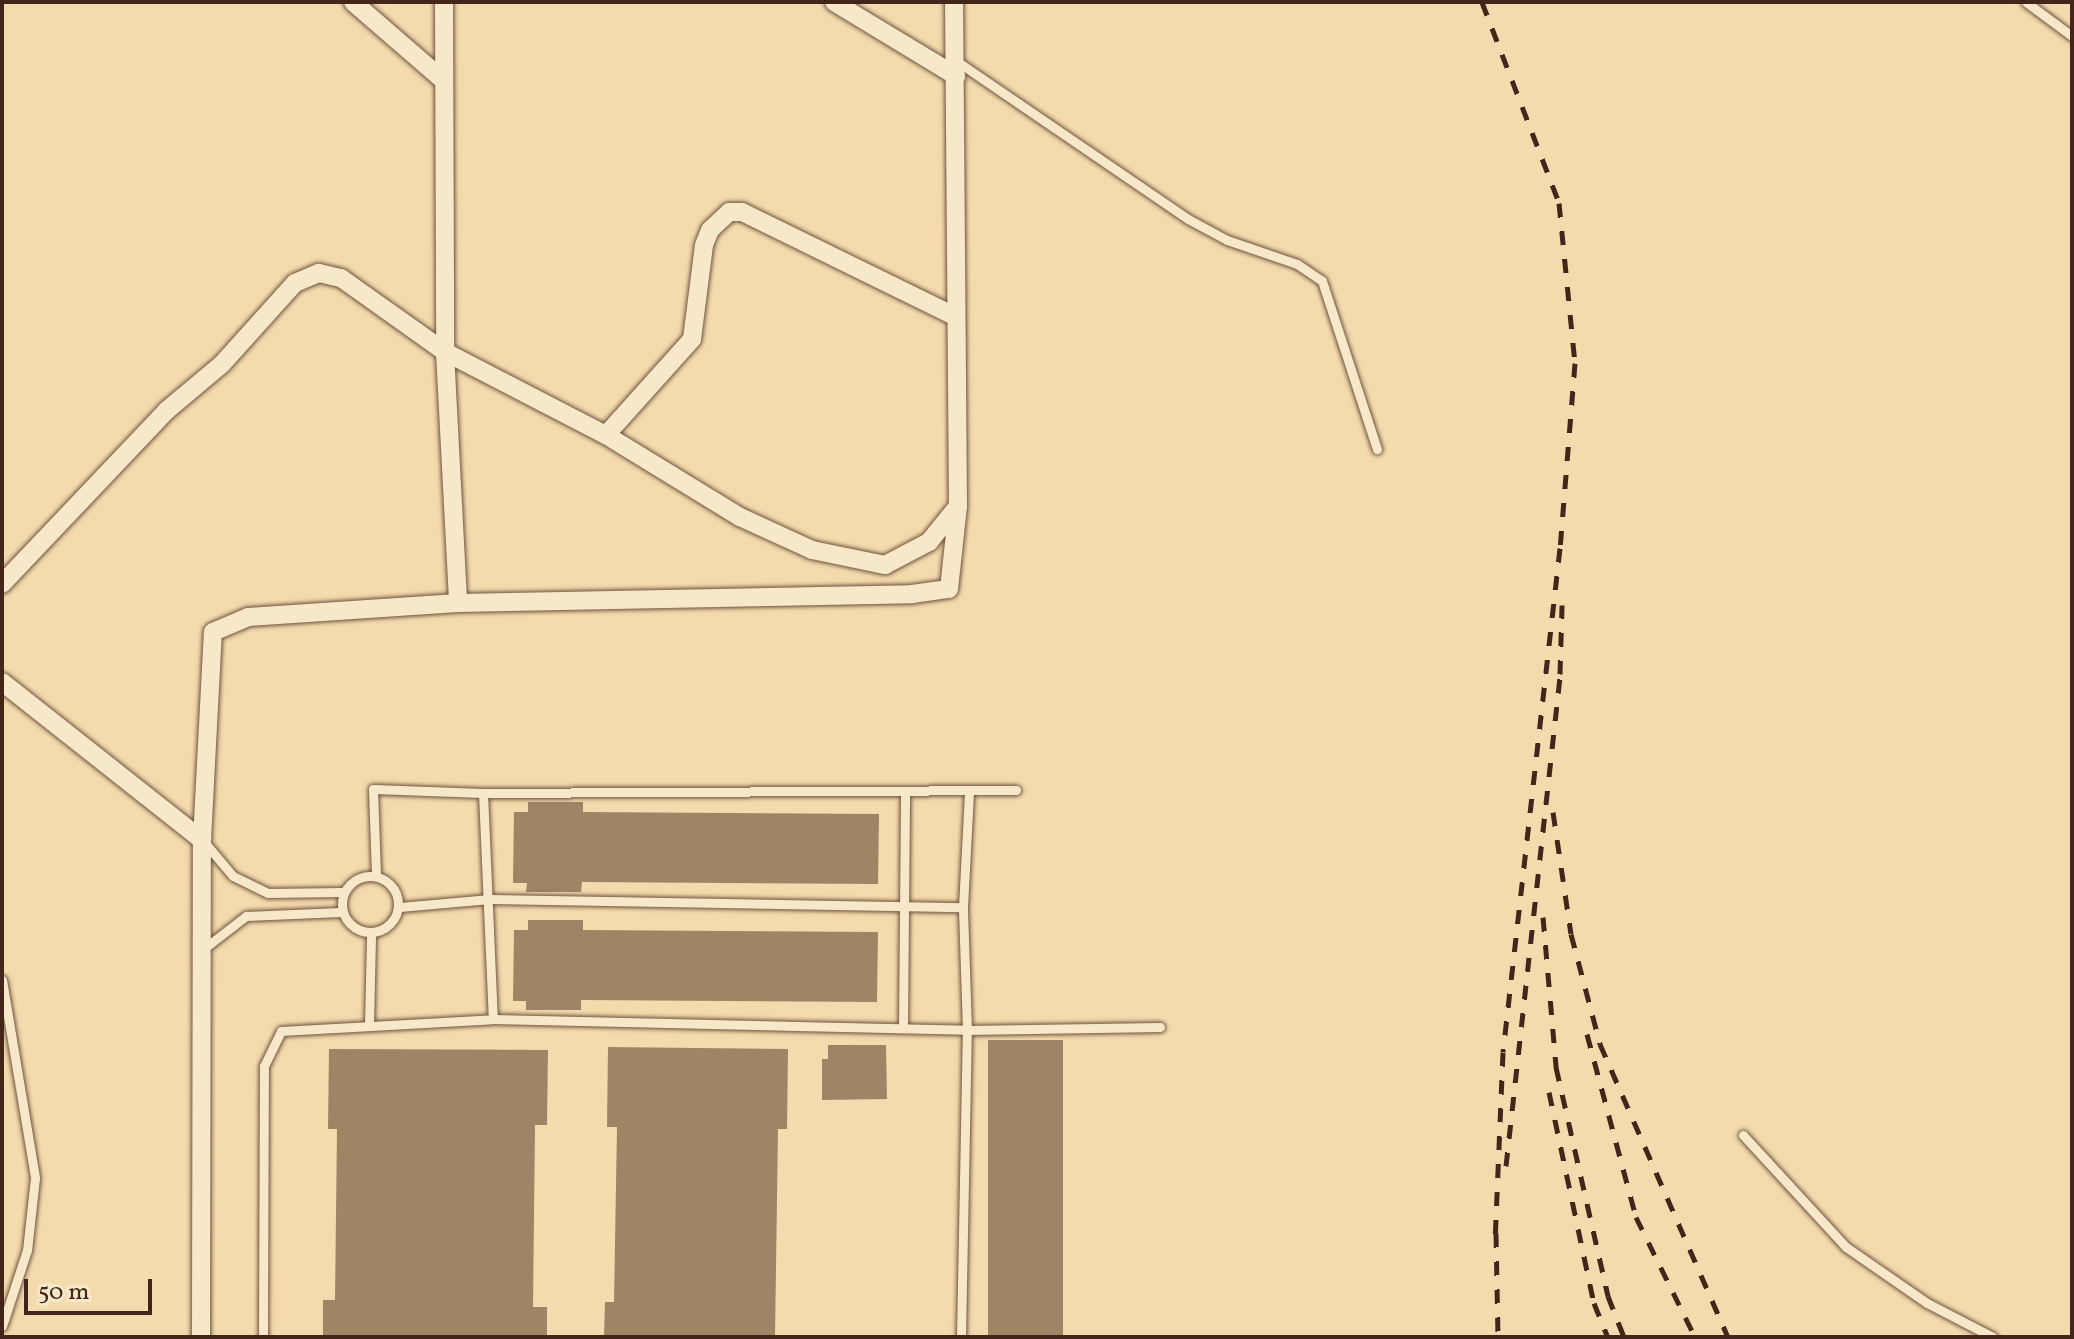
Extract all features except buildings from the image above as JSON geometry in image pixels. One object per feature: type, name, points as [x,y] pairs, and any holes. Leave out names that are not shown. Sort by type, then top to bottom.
[{"type":"street","points":[[353,2],[442,79]]},
{"type":"street","points":[[444,2],[445,352],[458,603]]},
{"type":"street","points":[[834,2],[956,68]]},
{"type":"street","points":[[201,1337],[202,840],[213,632],[248,617],[458,603],[912,594],[949,589],[958,506],[954,2]]},
{"type":"street","points":[[606,435],[692,339],[704,245],[710,230],[729,212],[742,212],[956,317]]},
{"type":"street","points":[[2,584],[166,411],[222,364],[295,283],[319,273],[341,278],[445,352],[606,435],[740,517],[812,550],[885,565],[929,542],[958,506]]},
{"type":"street","points":[[2,682],[202,840]]},
{"type":"lane","points":[[2026,2],[2072,36]]},
{"type":"lane","points":[[956,68],[1188,219],[1227,240],[1297,264],[1322,281],[1377,449]]},
{"type":"lane","points":[[376,875],[373,789],[483,793],[1016,790]]},
{"type":"lane","points":[[903,1028],[905,791]]},
{"type":"lane","points":[[961,1337],[967,1030],[963,907],[969,791]]},
{"type":"lane","points":[[483,793],[493,1019]]},
{"type":"lane","points":[[202,840],[233,876],[268,893],[343,892]]},
{"type":"lane","points":[[376,875],[394,887],[400,907],[390,926],[371,934],[352,928],[341,912],[343,892],[357,878],[376,875]]},
{"type":"lane","points":[[400,907],[490,899],[963,907]]},
{"type":"lane","points":[[202,950],[246,916],[341,912]]},
{"type":"lane","points":[[369,1025],[371,934]]},
{"type":"lane","points":[[2,980],[35,1178],[27,1250],[2,1326]]},
{"type":"lane","points":[[263,1337],[264,1066],[281,1031],[493,1019],[967,1030],[1160,1027]]},
{"type":"lane","points":[[1743,1135],[1846,1247],[1927,1303],[1993,1337]]},
{"type":"railway","points":[[1482,2],[1559,203],[1575,363],[1560,548],[1503,1052],[1495,1242]]},
{"type":"railway","points":[[1506,1166],[1560,674],[1562,605]]},
{"type":"railway","points":[[1553,812],[1571,934],[1600,1044],[1728,1337]]},
{"type":"railway","points":[[1543,917],[1556,1067],[1608,1296],[1624,1337]]},
{"type":"railway","points":[[1587,1034],[1636,1217],[1695,1337]]},
{"type":"railway","points":[[1549,1092],[1594,1303],[1608,1337]]},
{"type":"railway","points":[[1496,1233],[1498,1337]]}]
